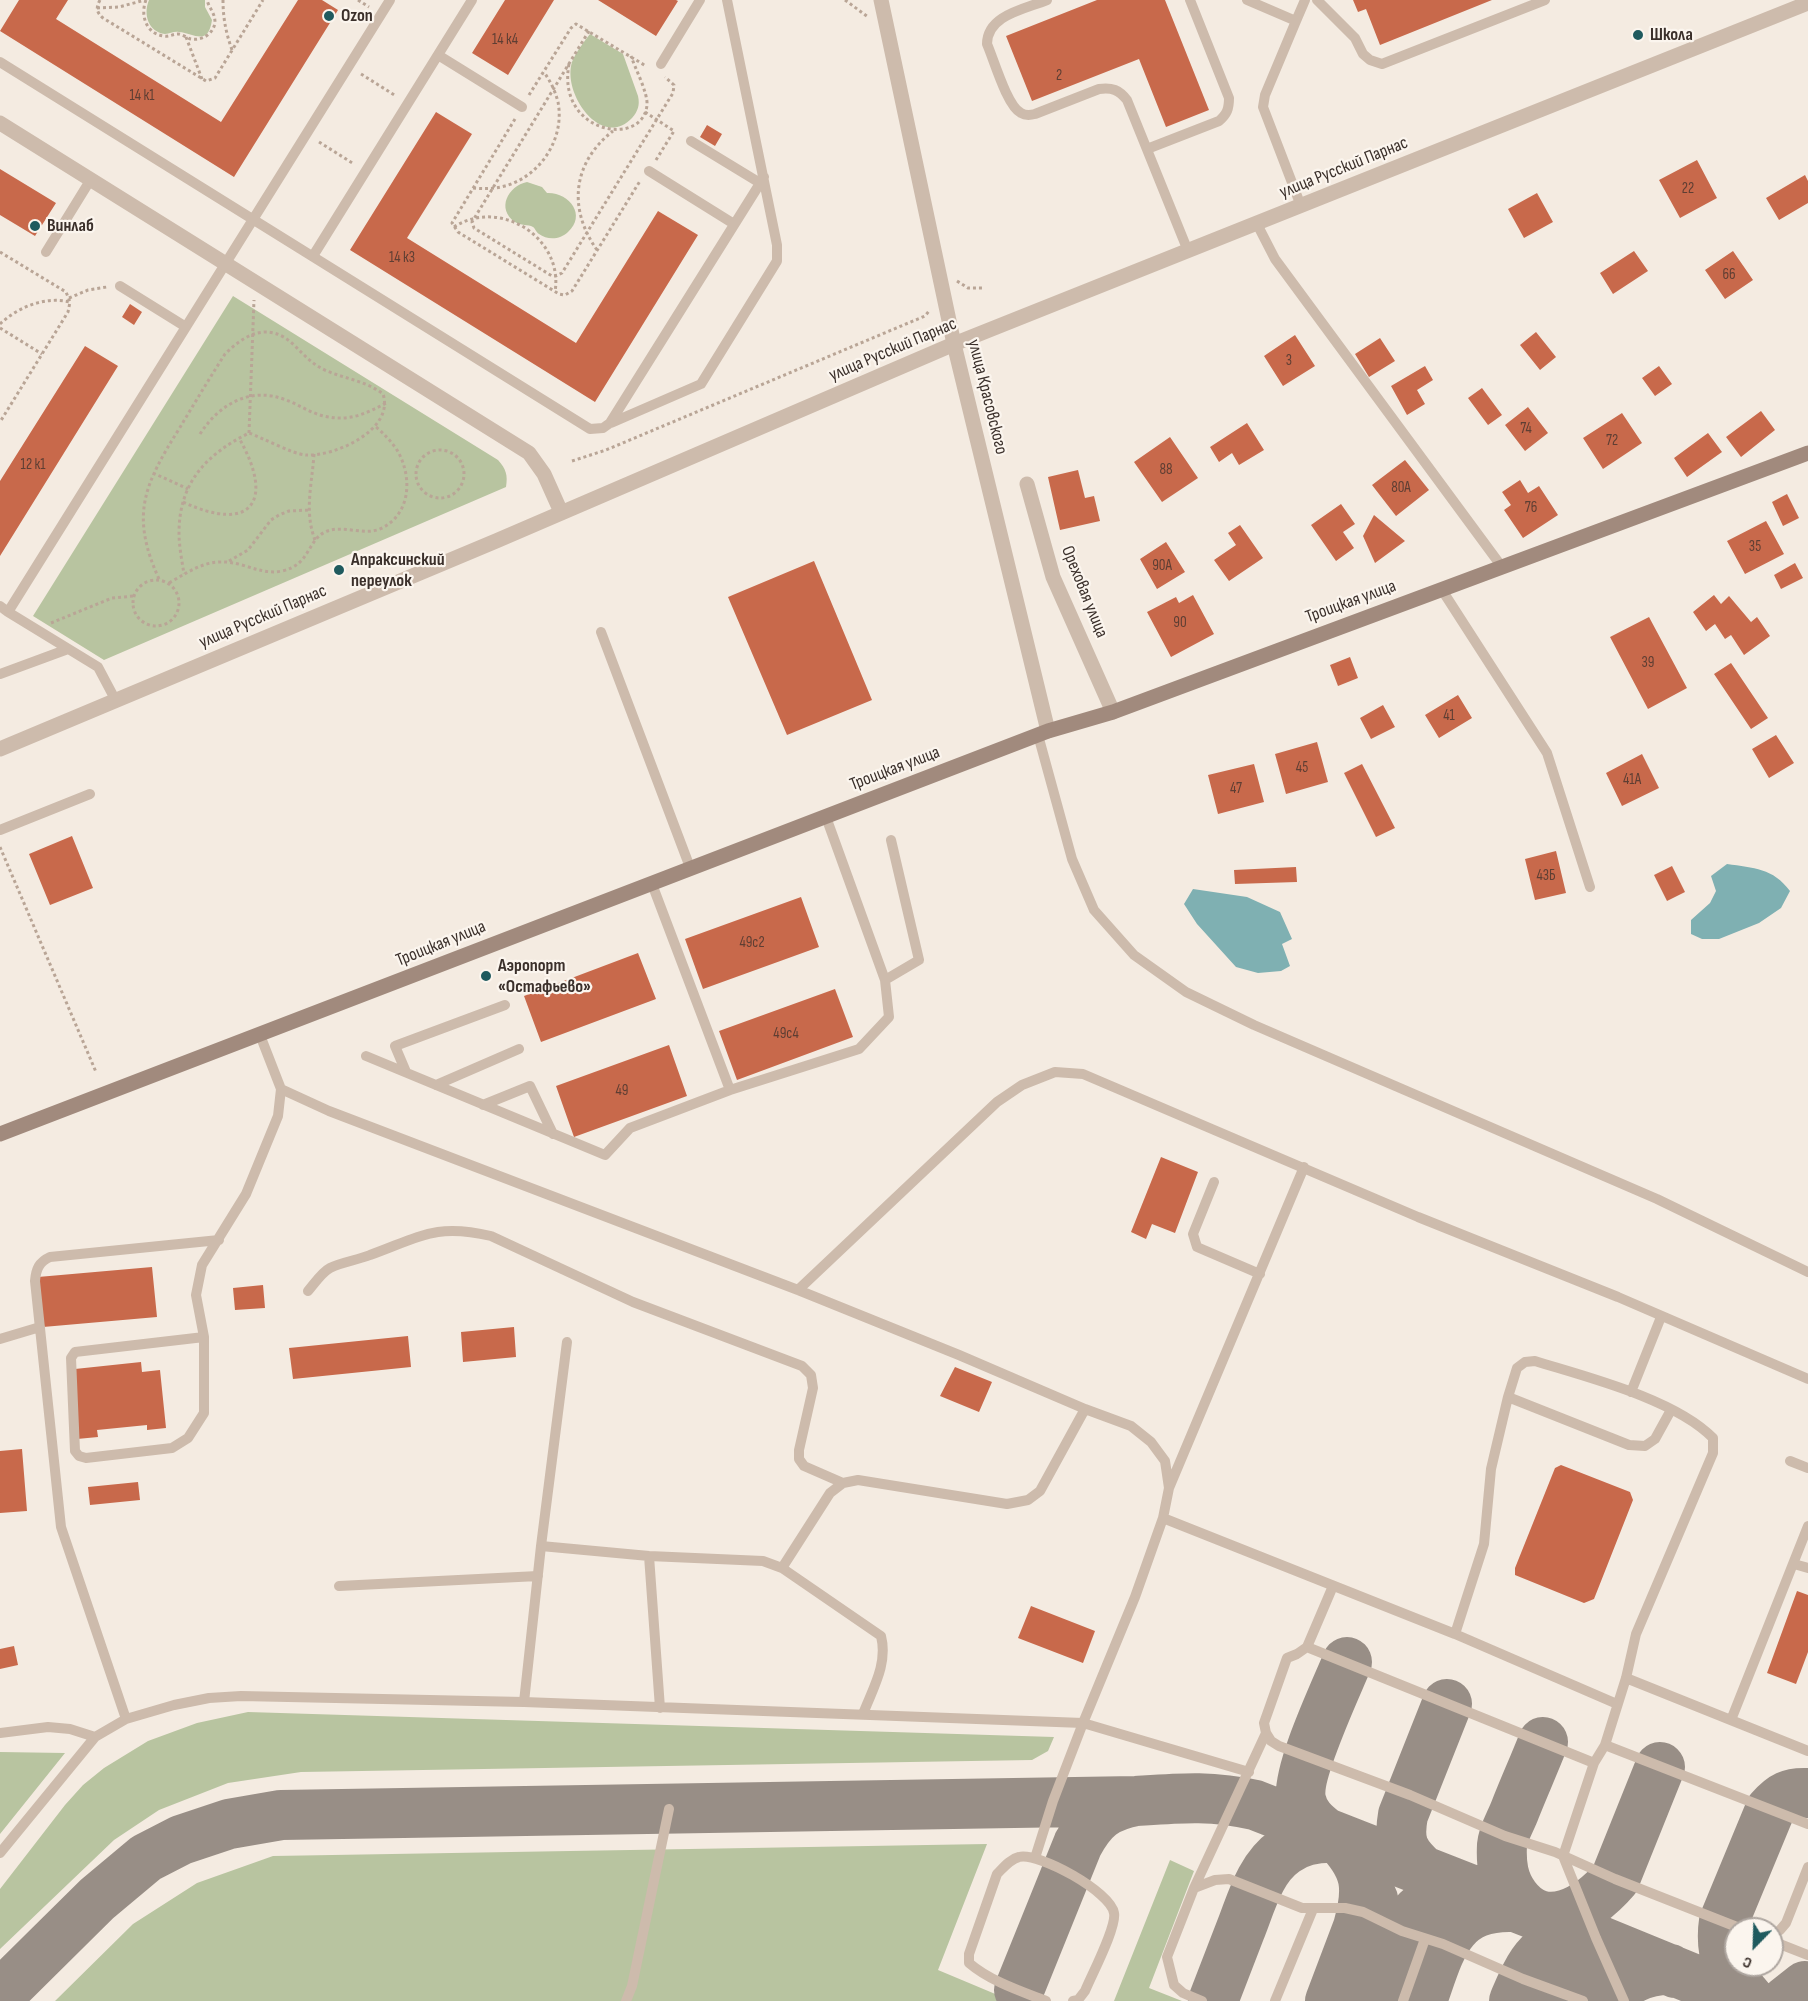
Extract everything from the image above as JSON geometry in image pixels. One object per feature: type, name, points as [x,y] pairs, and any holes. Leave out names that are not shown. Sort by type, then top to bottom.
[{"type":"street","name":"улица Красовского","points":[[881,0],[954,344],[1043,733]]},
{"type":"street","name":"улица Русский Парнас","points":[[0,749],[954,344],[1808,3]]},
{"type":"street","points":[[0,123],[529,453],[543,474],[561,512]]},
{"type":"street","name":"Троицкая улица","points":[[0,1134],[1043,733],[1113,712],[1808,453]]},
{"type":"street","name":"Ореховая улица","points":[[1027,484],[1053,577],[1113,712]]},
{"type":"lane","points":[[116,701],[98,667],[4,609],[186,327],[390,0]]},
{"type":"lane","points":[[313,256],[472,0]]},
{"type":"lane","points":[[661,64],[700,0]]},
{"type":"lane","points":[[1047,0],[998,20],[990,28],[987,44],[1011,104],[1020,113],[1027,115],[1099,89],[1108,88],[1122,93],[1127,100],[1188,251]]},
{"type":"lane","points":[[1147,149],[1219,121],[1229,108],[1229,98],[1190,0]]},
{"type":"lane","points":[[1247,0],[1296,21]]},
{"type":"lane","points":[[1301,206],[1263,107],[1265,95],[1305,0]]},
{"type":"lane","points":[[1317,0],[1355,38],[1363,54],[1370,60],[1382,64],[1545,0]]},
{"type":"lane","points":[[0,62],[590,429],[603,428],[697,387],[708,376],[777,261],[777,245],[726,1]]},
{"type":"lane","points":[[438,55],[522,107]]},
{"type":"lane","points":[[691,141],[762,180]]},
{"type":"lane","points":[[649,171],[734,224]]},
{"type":"lane","points":[[46,252],[91,179]]},
{"type":"lane","points":[[610,423],[762,180]]},
{"type":"lane","points":[[1257,224],[1275,259],[1502,567]]},
{"type":"lane","points":[[120,286],[186,327]]},
{"type":"lane","points":[[1442,590],[1547,753],[1590,887]]},
{"type":"lane","points":[[601,632],[691,870]]},
{"type":"lane","points":[[1,673],[68,649]]},
{"type":"lane","points":[[1043,733],[1072,859],[1094,910],[1134,956],[1186,992],[1254,1025],[1658,1199],[1808,1272]]},
{"type":"lane","points":[[0,830],[90,794]]},
{"type":"lane","points":[[366,1056],[605,1155],[630,1128],[730,1090],[859,1049],[890,1017],[885,980],[826,817]]},
{"type":"lane","points":[[885,980],[920,960],[891,840]]},
{"type":"lane","points":[[652,884],[730,1090]]},
{"type":"lane","points":[[406,1072],[395,1046],[505,1005]]},
{"type":"lane","points":[[204,1337],[75,1352],[71,1358],[75,1451],[86,1458],[172,1448],[188,1438],[204,1413],[204,1337],[196,1295],[202,1265],[246,1194],[278,1116],[281,1089],[260,1035]]},
{"type":"lane","points":[[436,1085],[519,1049]]},
{"type":"lane","points":[[798,1290],[998,1102],[1022,1085],[1055,1072],[1083,1074],[1418,1217],[1618,1297],[1808,1379]]},
{"type":"lane","points":[[483,1105],[530,1086],[553,1134]]},
{"type":"lane","points":[[281,1089],[329,1111],[798,1290],[1131,1426],[1151,1442],[1165,1461],[1169,1488]]},
{"type":"lane","points":[[1035,1858],[1053,1801],[1135,1597],[1163,1518],[1169,1488],[1304,1167]]},
{"type":"lane","points":[[1214,1182],[1192,1234],[1194,1242],[1197,1247],[1260,1274]]},
{"type":"lane","points":[[308,1291],[329,1268],[423,1234],[448,1230],[470,1231],[491,1236],[633,1302],[802,1366],[811,1375],[813,1388],[799,1459],[804,1466],[843,1483]]},
{"type":"lane","points":[[126,1719],[61,1527],[35,1281],[36,1270],[42,1261],[50,1257],[219,1240]]},
{"type":"lane","points":[[1631,1392],[1661,1317]]},
{"type":"lane","points":[[0,1339],[40,1327]]},
{"type":"lane","points":[[524,1702],[567,1342]]},
{"type":"lane","points":[[1455,1634],[1484,1544],[1491,1469],[1517,1368],[1525,1362],[1535,1361],[1631,1392],[1701,1425],[1713,1438],[1713,1453],[1636,1634],[1626,1678],[1605,1745],[1594,1763],[1563,1856],[1623,2001]]},
{"type":"lane","points":[[1508,1397],[1629,1445],[1645,1446],[1655,1439],[1671,1410]]},
{"type":"lane","points":[[782,1568],[830,1493],[843,1483],[858,1480],[1007,1504],[1028,1500],[1040,1491],[1085,1409]]},
{"type":"lane","points":[[1791,1461],[1808,1468]]},
{"type":"lane","points":[[1163,1518],[1455,1634],[1617,1704]]},
{"type":"lane","points":[[1731,1720],[1808,1526]]},
{"type":"lane","points":[[541,1546],[649,1556],[763,1561],[782,1568],[881,1636],[884,1649],[883,1663],[863,1714]]},
{"type":"lane","points":[[649,1556],[660,1708]]},
{"type":"lane","points":[[1794,1564],[1808,1569]]},
{"type":"lane","points":[[339,1586],[538,1576]]},
{"type":"lane","points":[[1333,1586],[1307,1647],[1287,1658],[1264,1723],[1266,1733],[1279,1746],[1410,1795],[1505,1836],[1563,1856],[1724,1922]]},
{"type":"lane","points":[[1307,1647],[1594,1763]]},
{"type":"lane","points":[[1626,1678],[1808,1751]]},
{"type":"lane","points":[[0,1853],[94,1737],[126,1719],[197,1700],[241,1696],[524,1702],[1083,1723],[1249,1772]]},
{"type":"lane","points":[[0,1733],[48,1727],[94,1737]]},
{"type":"lane","points":[[1202,2001],[1183,1993],[1174,1985],[1167,1957],[1194,1888],[1266,1733]]},
{"type":"lane","points":[[1605,1745],[1808,1824]]},
{"type":"lane","points":[[626,2001],[632,1986],[669,1809]]},
{"type":"lane","points":[[1046,2001],[1008,1985],[969,1963],[969,1954],[997,1874],[1019,1857],[1035,1858],[1089,1885],[1108,1900],[1114,1914],[1112,1928],[1085,1991],[1078,2000],[1073,2001]]},
{"type":"lane","points":[[1784,1925],[1808,1867]]},
{"type":"lane","points":[[1194,1888],[1215,1880],[1229,1879],[1302,1908],[1345,1908],[1363,1912],[1402,1931],[1443,1944],[1523,1979],[1583,2001]]},
{"type":"lane","points":[[1275,2001],[1313,1909]]},
{"type":"lane","points":[[1402,2001],[1425,1939]]},
{"type":"lane","points":[[1784,1946],[1808,1955]]},
{"type":"path","points":[[96,8],[100,0]]},
{"type":"path","points":[[96,8],[119,8],[146,0],[144,20],[152,31],[165,36],[180,34],[186,37],[202,38],[211,32],[215,17],[207,0]]},
{"type":"path","points":[[223,0],[224,25],[232,50]]},
{"type":"path","points":[[96,8],[102,18],[202,80],[209,81],[214,78],[263,0]]},
{"type":"path","points":[[845,0],[871,21]]},
{"type":"path","points":[[647,67],[579,24],[573,25],[452,220],[454,228],[555,292],[562,295],[572,291],[644,174],[649,171],[674,131]]},
{"type":"path","points":[[589,31],[491,189],[472,224],[474,228],[552,276],[562,273],[675,90],[673,83],[663,76]]},
{"type":"path","points":[[186,37],[202,80]]},
{"type":"path","points":[[569,63],[568,91],[576,109],[593,124],[615,130],[628,128],[639,121],[645,112],[646,98],[631,56]]},
{"type":"path","points":[[348,66],[408,103]]},
{"type":"path","points":[[472,188],[491,189],[518,182],[548,154],[554,142],[558,122],[558,102],[554,88],[544,72]]},
{"type":"path","points":[[645,112],[691,141]]},
{"type":"path","points":[[597,250],[586,234],[579,210],[579,181],[598,144],[615,130]]},
{"type":"path","points":[[306,134],[366,171]]},
{"type":"path","points":[[454,228],[482,217],[507,219],[529,230],[546,248],[556,276],[555,292]]},
{"type":"path","points":[[0,252],[66,292],[70,300],[68,312],[0,422]]},
{"type":"path","points":[[952,275],[956,281],[968,288],[983,288]]},
{"type":"path","points":[[249,433],[254,281]]},
{"type":"path","points":[[42,354],[0,326],[19,310],[34,304],[50,300],[70,300],[88,290],[120,286]]},
{"type":"path","points":[[572,461],[617,446],[925,316],[932,308]]},
{"type":"path","points":[[159,579],[144,538],[143,513],[146,490],[153,473],[225,354],[240,340],[253,333],[268,332],[292,344],[305,358],[316,365],[375,388],[382,394],[386,403],[383,414],[375,426],[367,434],[345,447],[303,455],[249,433],[213,455],[198,471],[183,502],[179,534],[184,574]]},
{"type":"path","points":[[200,434],[216,413],[230,403],[251,396],[279,398],[314,413],[339,418],[362,415],[386,403]]},
{"type":"path","points":[[170,583],[201,564],[227,562],[269,573],[284,571],[298,564],[308,554],[315,540],[323,533],[331,530],[378,530],[396,519],[406,501],[407,480],[398,452],[375,426]]},
{"type":"path","points":[[183,502],[213,514],[231,516],[251,507],[257,493],[255,478],[247,452],[239,438]]},
{"type":"path","points":[[435,450],[447,450],[457,456],[463,466],[465,477],[460,488],[451,496],[440,498],[429,495],[420,487],[416,476],[418,465],[425,455],[435,450]]},
{"type":"path","points":[[314,454],[308,510],[310,527],[315,540]]},
{"type":"path","points":[[153,473],[188,489]]},
{"type":"path","points":[[407,480],[416,476]]},
{"type":"path","points":[[227,562],[248,550],[271,520],[279,514],[308,510]]},
{"type":"path","points":[[159,579],[170,583],[177,592],[180,603],[177,614],[169,622],[158,626],[147,624],[138,618],[133,607],[134,596],[143,583],[159,579]]},
{"type":"path","points":[[37,629],[101,601],[121,596],[134,596]]},
{"type":"path","points":[[0,847],[96,1072]]},
{"type":"green space","points":[[149,0],[205,0],[205,7],[212,20],[210,28],[204,36],[177,32],[159,33],[148,22]]},
{"type":"green space","points":[[590,34],[623,54],[638,96],[639,105],[636,113],[620,126],[609,127],[597,123],[587,114],[573,89],[570,75],[572,62]]},
{"type":"green space","points":[[527,182],[542,187],[547,193],[562,196],[573,206],[576,219],[565,235],[557,238],[542,236],[533,227],[517,223],[509,217],[505,205],[510,193],[520,184]]},
{"type":"green space","points":[[233,296],[498,460],[506,472],[506,487],[104,660],[33,616]]},
{"type":"green space","points":[[248,1712],[1054,1737],[1048,1751],[1032,1760],[301,1772],[228,1783],[159,1810],[114,1840],[0,1949],[0,1889],[83,1785],[104,1768],[148,1741],[197,1723]]},
{"type":"green space","points":[[0,1752],[65,1753],[0,1834]]},
{"type":"green space","points":[[987,1844],[938,1970],[1012,2001],[55,2001],[133,1924],[197,1883],[273,1856]]},
{"type":"green space","points":[[1170,1860],[1194,1871],[1149,1988],[1182,2001],[1114,2001]]},
{"type":"water","points":[[1727,864],[1770,873],[1784,883],[1790,891],[1781,908],[1759,923],[1719,939],[1702,939],[1691,934],[1691,920],[1710,903],[1716,891],[1711,876]]},
{"type":"water","points":[[1193,889],[1247,897],[1280,912],[1292,939],[1282,944],[1290,966],[1281,971],[1258,973],[1236,967],[1197,924],[1184,904]]},
{"type":"building","points":[[19,0],[68,0],[56,19],[221,122],[298,0],[322,0],[338,10],[234,177],[0,31]]},
{"type":"building","points":[[505,0],[554,0],[508,75],[472,53]]},
{"type":"building","points":[[598,0],[676,0],[678,1],[656,36]]},
{"type":"building","points":[[1097,0],[1165,0],[1209,110],[1166,127],[1139,59],[1032,101],[1006,36]]},
{"type":"building","points":[[1353,0],[1492,0],[1380,45],[1366,9],[1358,12]]},
{"type":"building","points":[[436,112],[472,134],[407,238],[576,343],[658,211],[698,235],[595,402],[350,250]]},
{"type":"building","points":[[707,125],[722,134],[715,146],[700,137]]},
{"type":"building","points":[[1697,160],[1717,198],[1680,218],[1659,180]]},
{"type":"building","points":[[0,169],[56,203],[35,236],[0,215]]},
{"type":"building","points":[[1805,175],[1808,181],[1808,203],[1779,220],[1766,198]]},
{"type":"building","points":[[1537,193],[1553,222],[1524,238],[1508,209]]},
{"type":"building","points":[[1634,251],[1648,271],[1613,294],[1600,273]]},
{"type":"building","points":[[1733,251],[1753,280],[1725,299],[1705,270]]},
{"type":"building","points":[[130,304],[142,312],[134,325],[122,317]]},
{"type":"building","points":[[1536,332],[1556,357],[1540,370],[1520,345]]},
{"type":"building","points":[[1295,335],[1315,366],[1283,386],[1264,356]]},
{"type":"building","points":[[1380,338],[1395,361],[1369,377],[1355,354]]},
{"type":"building","points":[[85,346],[118,366],[0,556],[0,481]]},
{"type":"building","points":[[1425,366],[1433,380],[1417,390],[1425,404],[1407,415],[1391,386]]},
{"type":"building","points":[[1659,366],[1672,384],[1655,396],[1642,378]]},
{"type":"building","points":[[1482,388],[1502,415],[1488,425],[1468,398]]},
{"type":"building","points":[[1528,407],[1548,433],[1525,451],[1505,425]]},
{"type":"building","points":[[1761,411],[1775,430],[1741,457],[1726,437]]},
{"type":"building","points":[[1622,413],[1642,443],[1603,469],[1583,438]]},
{"type":"building","points":[[1247,423],[1264,450],[1239,465],[1232,453],[1219,462],[1210,447]]},
{"type":"building","points":[[1708,433],[1722,452],[1687,477],[1674,458]]},
{"type":"building","points":[[1170,437],[1198,478],[1162,502],[1134,462]]},
{"type":"building","points":[[1405,460],[1429,490],[1396,516],[1372,485]]},
{"type":"building","points":[[1078,470],[1085,498],[1094,496],[1100,521],[1060,530],[1048,477]]},
{"type":"building","points":[[1520,480],[1528,493],[1539,486],[1558,515],[1523,538],[1504,510],[1511,505],[1502,492]]},
{"type":"building","points":[[1787,494],[1799,518],[1783,526],[1772,502]]},
{"type":"building","points":[[1341,504],[1355,524],[1343,532],[1354,548],[1336,561],[1311,525]]},
{"type":"building","points":[[1374,515],[1405,541],[1375,563],[1363,536]]},
{"type":"building","points":[[1766,521],[1784,554],[1745,574],[1727,541]]},
{"type":"building","points":[[1240,525],[1263,558],[1229,581],[1214,560],[1236,545],[1228,533]]},
{"type":"building","points":[[1166,542],[1185,572],[1157,589],[1140,559]]},
{"type":"building","points":[[814,561],[872,700],[787,735],[728,597]]},
{"type":"building","points":[[1795,563],[1803,578],[1781,589],[1774,575]]},
{"type":"building","points":[[1193,595],[1214,634],[1171,657],[1147,612],[1176,597],[1179,603]]},
{"type":"building","points":[[1714,595],[1721,604],[1729,596],[1751,622],[1757,617],[1770,636],[1744,655],[1731,635],[1725,639],[1715,624],[1706,631],[1693,612]]},
{"type":"building","points":[[1649,617],[1687,688],[1648,709],[1610,637]]},
{"type":"building","points":[[1350,657],[1358,678],[1338,686],[1330,665]]},
{"type":"building","points":[[1731,663],[1768,718],[1751,729],[1714,674]]},
{"type":"building","points":[[1458,695],[1472,718],[1439,738],[1425,715]]},
{"type":"building","points":[[1383,705],[1395,727],[1371,739],[1360,718]]},
{"type":"building","points":[[1776,735],[1794,763],[1769,778],[1752,749]]},
{"type":"building","points":[[1317,742],[1328,782],[1286,794],[1275,754]]},
{"type":"building","points":[[1642,754],[1659,788],[1622,806],[1606,773]]},
{"type":"building","points":[[1254,764],[1264,802],[1218,814],[1208,775]]},
{"type":"building","points":[[1362,764],[1395,828],[1376,837],[1344,773]]},
{"type":"building","points":[[72,836],[93,888],[50,905],[29,854]]},
{"type":"building","points":[[1556,851],[1566,893],[1535,900],[1525,859]]},
{"type":"building","points":[[1672,866],[1685,892],[1667,901],[1654,875]]},
{"type":"building","points":[[1296,867],[1297,882],[1235,884],[1234,870]]},
{"type":"building","points":[[801,897],[819,947],[703,989],[685,939]]},
{"type":"building","points":[[638,953],[656,999],[541,1042],[524,996]]},
{"type":"building","points":[[835,989],[853,1037],[737,1080],[719,1031]]},
{"type":"building","points":[[669,1045],[687,1096],[574,1137],[556,1086]]},
{"type":"building","points":[[1161,1157],[1198,1172],[1175,1233],[1152,1224],[1146,1239],[1131,1232]]},
{"type":"building","points":[[152,1267],[157,1317],[43,1327],[38,1277]]},
{"type":"building","points":[[263,1285],[265,1308],[235,1310],[233,1288]]},
{"type":"building","points":[[514,1327],[516,1357],[463,1362],[461,1332]]},
{"type":"building","points":[[408,1336],[411,1367],[293,1379],[289,1348]]},
{"type":"building","points":[[141,1362],[142,1372],[160,1370],[166,1428],[147,1430],[147,1425],[97,1430],[98,1437],[77,1439],[75,1369]]},
{"type":"building","points":[[955,1367],[992,1382],[979,1412],[940,1396]]},
{"type":"building","points":[[22,1449],[27,1511],[0,1513],[0,1451]]},
{"type":"building","points":[[1561,1465],[1630,1492],[1633,1500],[1594,1599],[1584,1603],[1515,1575],[1515,1568],[1555,1468]]},
{"type":"building","points":[[138,1482],[140,1500],[90,1505],[88,1487]]},
{"type":"building","points":[[1797,1591],[1808,1595],[1808,1652],[1796,1684],[1767,1673]]},
{"type":"building","points":[[1031,1606],[1095,1631],[1083,1663],[1018,1638]]},
{"type":"building","points":[[14,1646],[18,1665],[0,1669],[0,1649]]},
{"type":"taxiway","points":[[1326,1833],[1304,1810],[1301,1788],[1310,1752],[1347,1662]]},
{"type":"taxiway","points":[[1424,1872],[1411,1859],[1404,1847],[1401,1833],[1403,1815],[1447,1704]]},
{"type":"taxiway","points":[[1543,1742],[1505,1832],[1502,1852],[1504,1872],[1511,1891],[1527,1909],[1540,1915],[1553,1917],[1580,1908],[1593,1900],[1615,1879],[1660,1767]]},
{"type":"taxiway","points":[[1751,2001],[1737,1983],[1728,1965],[1723,1944],[1724,1921],[1770,1810],[1778,1801],[1787,1796],[1808,1793]]},
{"type":"taxiway","points":[[0,1995],[97,1899],[146,1858],[181,1840],[229,1824],[281,1815],[1136,1801],[1196,1798],[1255,1805],[1564,1926],[1747,2001]]},
{"type":"taxiway","points":[[1019,1990],[1078,1844],[1089,1827],[1101,1815],[1116,1806],[1136,1801]]},
{"type":"taxiway","points":[[1213,2001],[1262,1877],[1276,1858],[1291,1847],[1310,1840],[1338,1838],[1348,1849],[1363,1879],[1364,1901],[1358,1927]]},
{"type":"taxiway","points":[[1375,2001],[1397,1942],[1417,1912],[1431,1901],[1450,1894],[1473,1891]]},
{"type":"taxiway","points":[[1330,2001],[1358,1927],[1373,1899]]},
{"type":"taxiway","points":[[1422,2001],[1442,1949],[1450,1934],[1460,1923],[1474,1914],[1491,1908],[1513,1907]]},
{"type":"taxiway","points":[[1514,2001],[1532,1965],[1545,1950],[1563,1941],[1596,1938]]},
{"type":"taxiway","points":[[1561,2001],[1574,1978],[1591,1963],[1613,1956],[1639,1957]]},
{"type":"taxiway","points":[[1608,2001],[1620,1987],[1642,1974],[1670,1969],[1675,1973]]},
{"type":"taxiway","points":[[1786,2001],[1805,1986]]},
{"type":"place","name":"Ozon","points":[[329,16]]},
{"type":"place","name":"Школа","points":[[1638,35]]},
{"type":"place","name":"Винлаб","points":[[35,226]]},
{"type":"place","name":"Апраксинский переулок","points":[[339,570]]},
{"type":"place","name":"Аэропорт «Остафьево»","points":[[486,976]]}]
